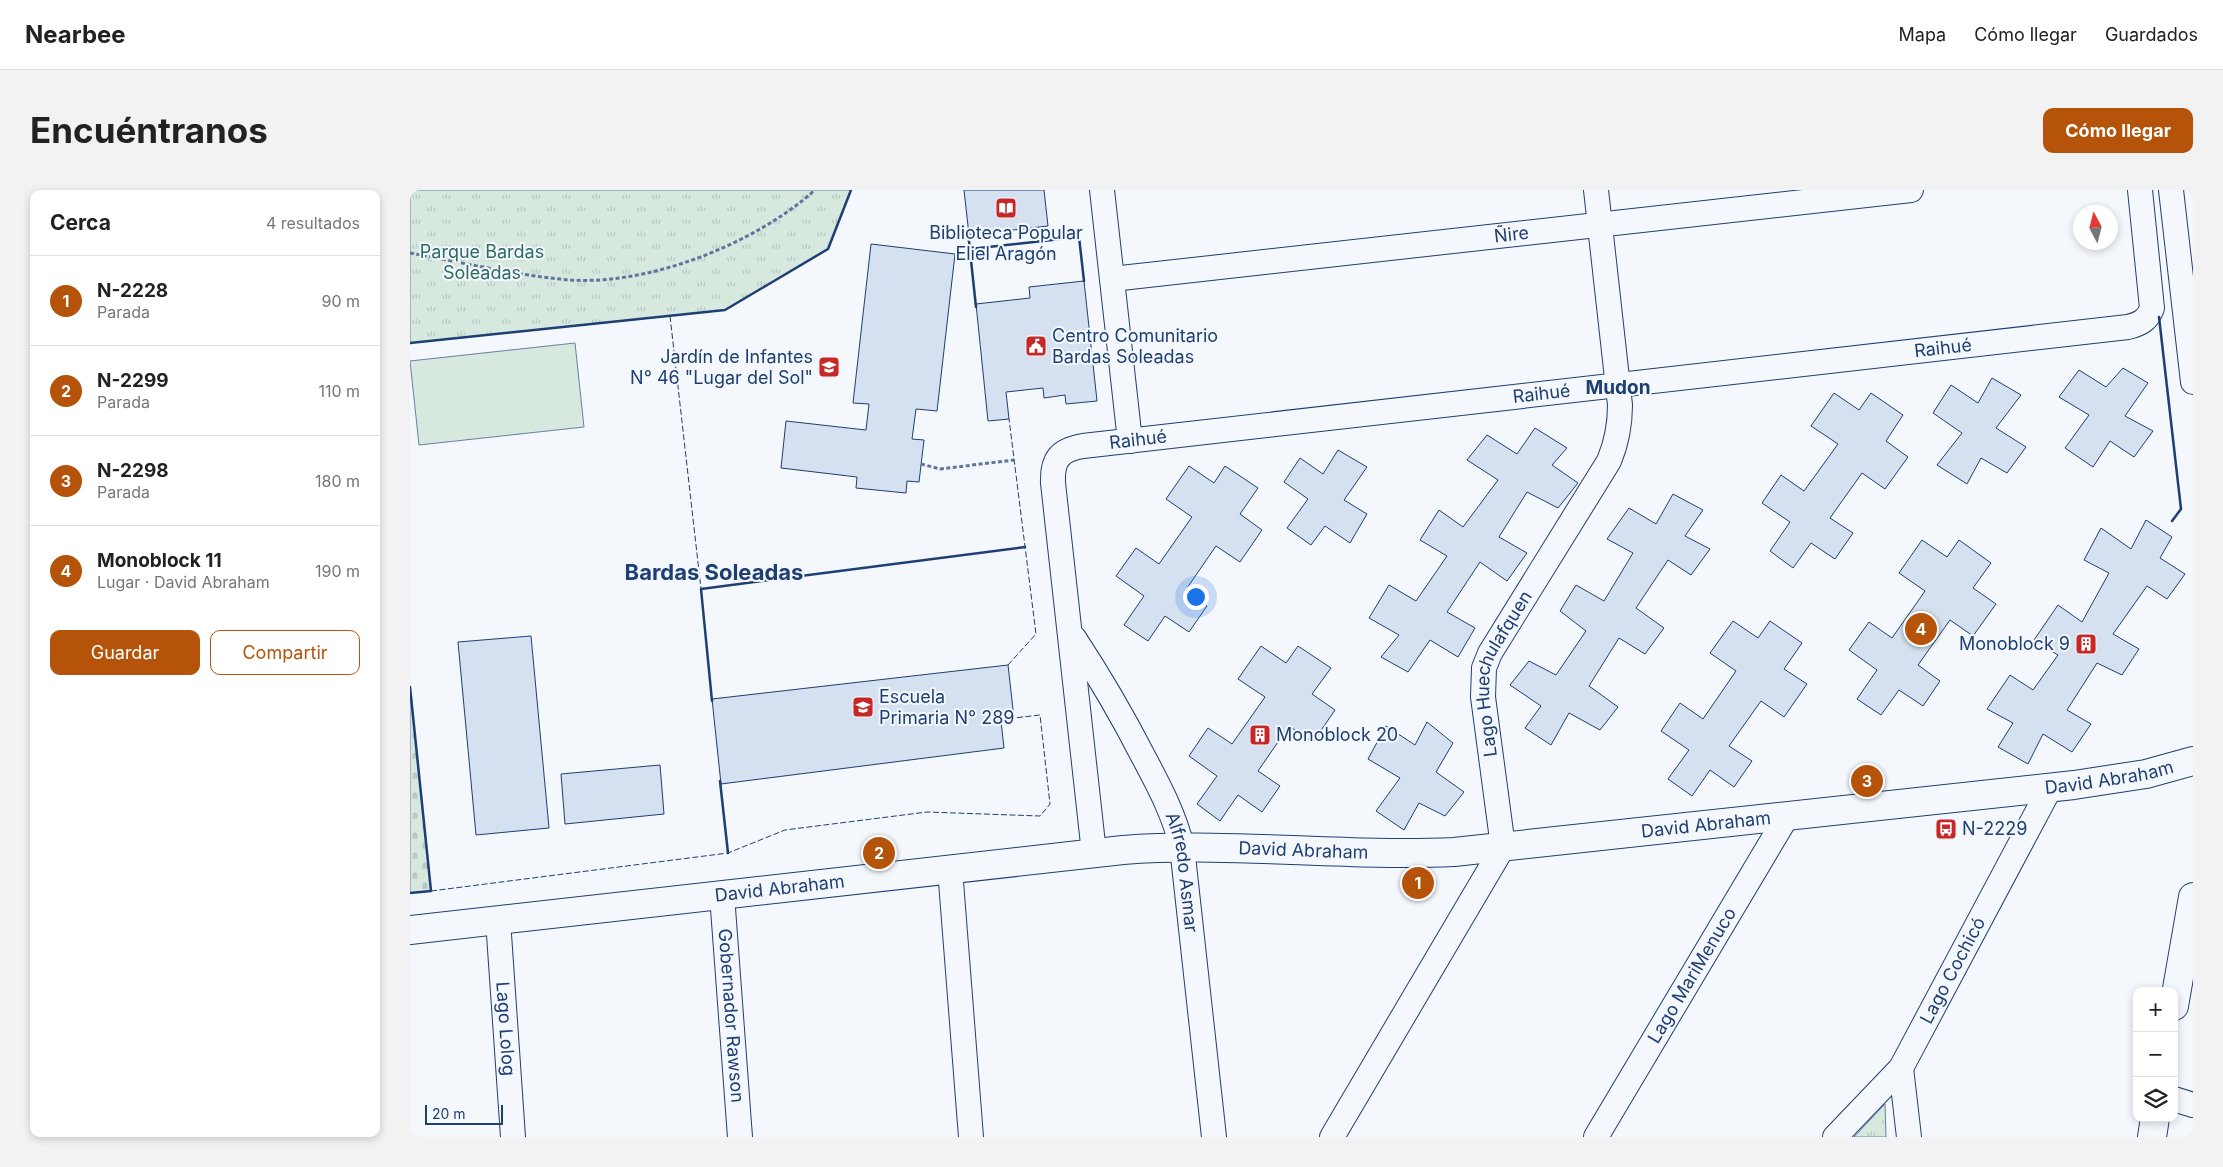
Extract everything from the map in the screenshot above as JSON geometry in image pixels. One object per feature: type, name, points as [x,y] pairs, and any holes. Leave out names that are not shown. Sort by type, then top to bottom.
[{"type":"main road","name":"David Abraham","points":[[410,930],[1094,853],[1182,847],[1386,854],[1454,852],[2050,788],[2146,774],[2193,761]]},
{"type":"main road","points":[[2177,987],[2193,897]]},
{"type":"main road","points":[[2152,1137],[2154,1122]]},
{"type":"street","points":[[1102,190],[1130,440]]},
{"type":"street","name":"Lago Huechulafquen","points":[[1503,847],[1483,697],[1484,668],[1490,653],[1609,460],[1616,443],[1620,425],[1618,385],[1596,190]]},
{"type":"street","name":"Ñire","points":[[1112,279],[1911,190]]},
{"type":"street","name":"Raihué","points":[[1056,460],[1072,448],[1130,440],[2128,327],[2142,323],[2147,319],[2152,302],[2140,190]]},
{"type":"street","points":[[2171,190],[2186,262],[2193,382]]},
{"type":"street","name":"Alfredo Asmar","points":[[1056,460],[1052,470],[1053,483],[1094,853]]},
{"type":"street","name":"Alfredo Asmar","points":[[1071,634],[1109,692],[1167,803],[1182,847],[1214,1137]]},
{"type":"street","name":"Lago Cochicó","points":[[1835,1137],[1901,1068],[2050,788]]},
{"type":"street","name":"Lago MariMenuco","points":[[1596,1137],[1788,816]]},
{"type":"street","points":[[1332,1137],[1503,847]]},
{"type":"street","points":[[950,869],[971,1137]]},
{"type":"street","name":"Gobernador Rawson","points":[[722,895],[740,1137]]},
{"type":"street","name":"Lago Lolog","points":[[498,920],[513,1137]]},
{"type":"street","points":[[1901,1068],[1909,1137]]},
{"type":"street","points":[[2178,1100],[2193,1105]]},
{"type":"path","points":[[410,254],[560,280],[600,281],[638,276],[679,265],[726,246],[774,220],[815,190]]},
{"type":"path","points":[[921,464],[940,469],[1014,460]]},
{"type":"green space","name":"Parque Bardas Soleadas","points":[[410,190],[851,190],[828,249],[725,310],[410,343]]},
{"type":"green space","points":[[575,343],[584,427],[419,445],[410,361]]},
{"type":"green space","points":[[410,687],[431,891],[410,893]]},
{"type":"green space","points":[[1885,1104],[1886,1137],[1854,1137]]},
{"type":"building","name":"Biblioteca Popular Eliel Aragón","points":[[964,190],[1044,190],[1048,226],[969,235]]},
{"type":"building","points":[[871,244],[955,254],[937,411],[916,409],[912,439],[924,440],[919,482],[907,481],[906,493],[856,488],[857,477],[781,468],[786,421],[866,430],[869,404],[853,403]]},
{"type":"building","name":"Centro Comunitario Bardas Soleadas","points":[[1084,281],[1097,401],[1066,404],[1065,395],[1044,398],[1043,388],[1006,392],[1009,419],[988,421],[976,304],[1030,298],[1029,287]]},
{"type":"building","points":[[2123,368],[2148,383],[2125,416],[2153,431],[2134,457],[2110,441],[2093,467],[2065,448],[2089,415],[2059,397],[2079,370],[2106,387]]},
{"type":"building","points":[[1992,378],[2021,395],[1996,428],[2026,447],[2007,473],[1981,458],[1967,484],[1937,465],[1962,433],[1933,413],[1951,385],[1978,403]]},
{"type":"building","points":[[1834,393],[1859,410],[1871,393],[1903,415],[1886,441],[1908,457],[1885,489],[1862,473],[1830,518],[1853,533],[1835,559],[1811,543],[1793,568],[1770,551],[1790,522],[1762,503],[1781,475],[1804,491],[1838,444],[1811,426]]},
{"type":"building","points":[[1535,428],[1567,448],[1552,465],[1578,483],[1558,508],[1527,492],[1499,537],[1527,553],[1507,581],[1480,562],[1447,612],[1475,628],[1458,657],[1430,640],[1408,672],[1381,657],[1399,635],[1369,618],[1389,585],[1416,601],[1447,556],[1420,540],[1439,510],[1463,527],[1498,480],[1467,460],[1487,435],[1517,454]]},
{"type":"building","points":[[1338,450],[1367,467],[1344,500],[1367,514],[1350,543],[1325,526],[1311,545],[1287,528],[1308,499],[1284,482],[1300,458],[1323,474]]},
{"type":"building","points":[[1189,466],[1214,483],[1225,466],[1258,488],[1240,514],[1262,530],[1240,562],[1216,546],[1185,591],[1207,606],[1189,632],[1165,616],[1148,641],[1124,625],[1144,596],[1116,576],[1136,548],[1159,564],[1192,517],[1166,499]]},
{"type":"building","points":[[1673,494],[1703,510],[1685,536],[1710,549],[1691,575],[1668,560],[1636,608],[1664,628],[1645,654],[1619,638],[1589,686],[1618,707],[1600,730],[1569,713],[1551,745],[1525,728],[1541,706],[1510,685],[1529,661],[1556,675],[1586,631],[1560,611],[1576,585],[1604,601],[1633,553],[1607,539],[1629,508],[1656,524]]},
{"type":"building","name":"Monoblock 9","points":[[2146,520],[2172,537],[2160,558],[2185,574],[2167,599],[2147,586],[2113,634],[2139,649],[2122,675],[2097,663],[2067,710],[2091,724],[2072,752],[2043,734],[2028,764],[1998,747],[2013,723],[1987,709],[2010,675],[2033,690],[2058,655],[2034,640],[2058,605],[2082,622],[2109,573],[2084,560],[2101,528],[2131,549]]},
{"type":"building","points":[[1922,540],[1947,557],[1959,540],[1991,563],[1973,588],[1996,604],[1973,636],[1950,620],[1918,665],[1940,681],[1923,706],[1899,690],[1881,715],[1857,699],[1877,670],[1849,650],[1869,622],[1892,638],[1925,591],[1899,573]]},
{"type":"building","points":[[1733,621],[1758,638],[1770,621],[1802,643],[1784,669],[1807,684],[1784,717],[1761,701],[1729,746],[1752,761],[1734,787],[1710,770],[1692,796],[1668,779],[1689,750],[1661,731],[1680,703],[1703,719],[1736,671],[1710,653]]},
{"type":"building","points":[[531,636],[549,828],[476,835],[458,642]]},
{"type":"building","name":"Monoblock 20","points":[[1261,646],[1286,663],[1298,646],[1331,668],[1312,694],[1335,710],[1313,742],[1289,726],[1258,771],[1280,786],[1262,812],[1238,795],[1220,821],[1197,804],[1217,776],[1189,756],[1208,728],[1232,744],[1265,697],[1238,679]]},
{"type":"building","points":[[1008,665],[1014,718],[1001,721],[1004,748],[721,784],[712,699]]},
{"type":"building","points":[[1427,722],[1453,743],[1436,772],[1464,792],[1445,816],[1419,803],[1404,830],[1376,811],[1400,778],[1368,759],[1386,726],[1415,745]]},
{"type":"building","points":[[660,765],[664,814],[565,824],[561,774]]},
{"type":"fence","points":[[670,316],[701,589]]},
{"type":"fence","points":[[1008,665],[1036,634],[1009,419]]},
{"type":"fence","points":[[431,891],[728,853],[785,830],[927,812],[1040,816],[1050,804],[1040,715],[1014,718]]},
{"type":"wall","points":[[410,343],[725,310],[828,249],[851,190]]},
{"type":"wall","points":[[968,232],[976,307]]},
{"type":"wall","points":[[970,249],[1079,237],[1084,281]]},
{"type":"wall","points":[[2159,317],[2181,509],[2172,521]]},
{"type":"wall","points":[[712,701],[701,589],[1025,547]]},
{"type":"wall","points":[[410,687],[431,891],[410,893]]},
{"type":"wall","points":[[720,781],[728,853]]},
{"type":"place","name":"Biblioteca Popular Eliel Aragón","points":[[1006,208]]},
{"type":"place","name":"Centro Comunitario Bardas Soleadas","points":[[1036,346]]},
{"type":"place","name":"Jardín de Infantes N° 46 \"Lugar del Sol\"","points":[[829,367]]},
{"type":"place","name":"Monoblock 11","points":[[1921,629]]},
{"type":"place","name":"Monoblock 9","points":[[2086,644]]},
{"type":"place","name":"Escuela Primaria N° 289","points":[[863,707]]},
{"type":"place","name":"Monoblock 20","points":[[1260,735]]},
{"type":"place","name":"N-2298","points":[[1867,781]]},
{"type":"place","name":"N-2229","points":[[1946,829]]},
{"type":"place","name":"N-2299","points":[[879,853]]},
{"type":"place","name":"N-2228","points":[[1418,883]]},
{"type":"district","name":"Mudon","points":[[1618,387]]},
{"type":"district","name":"Bardas Soleadas","points":[[714,572]]}]
